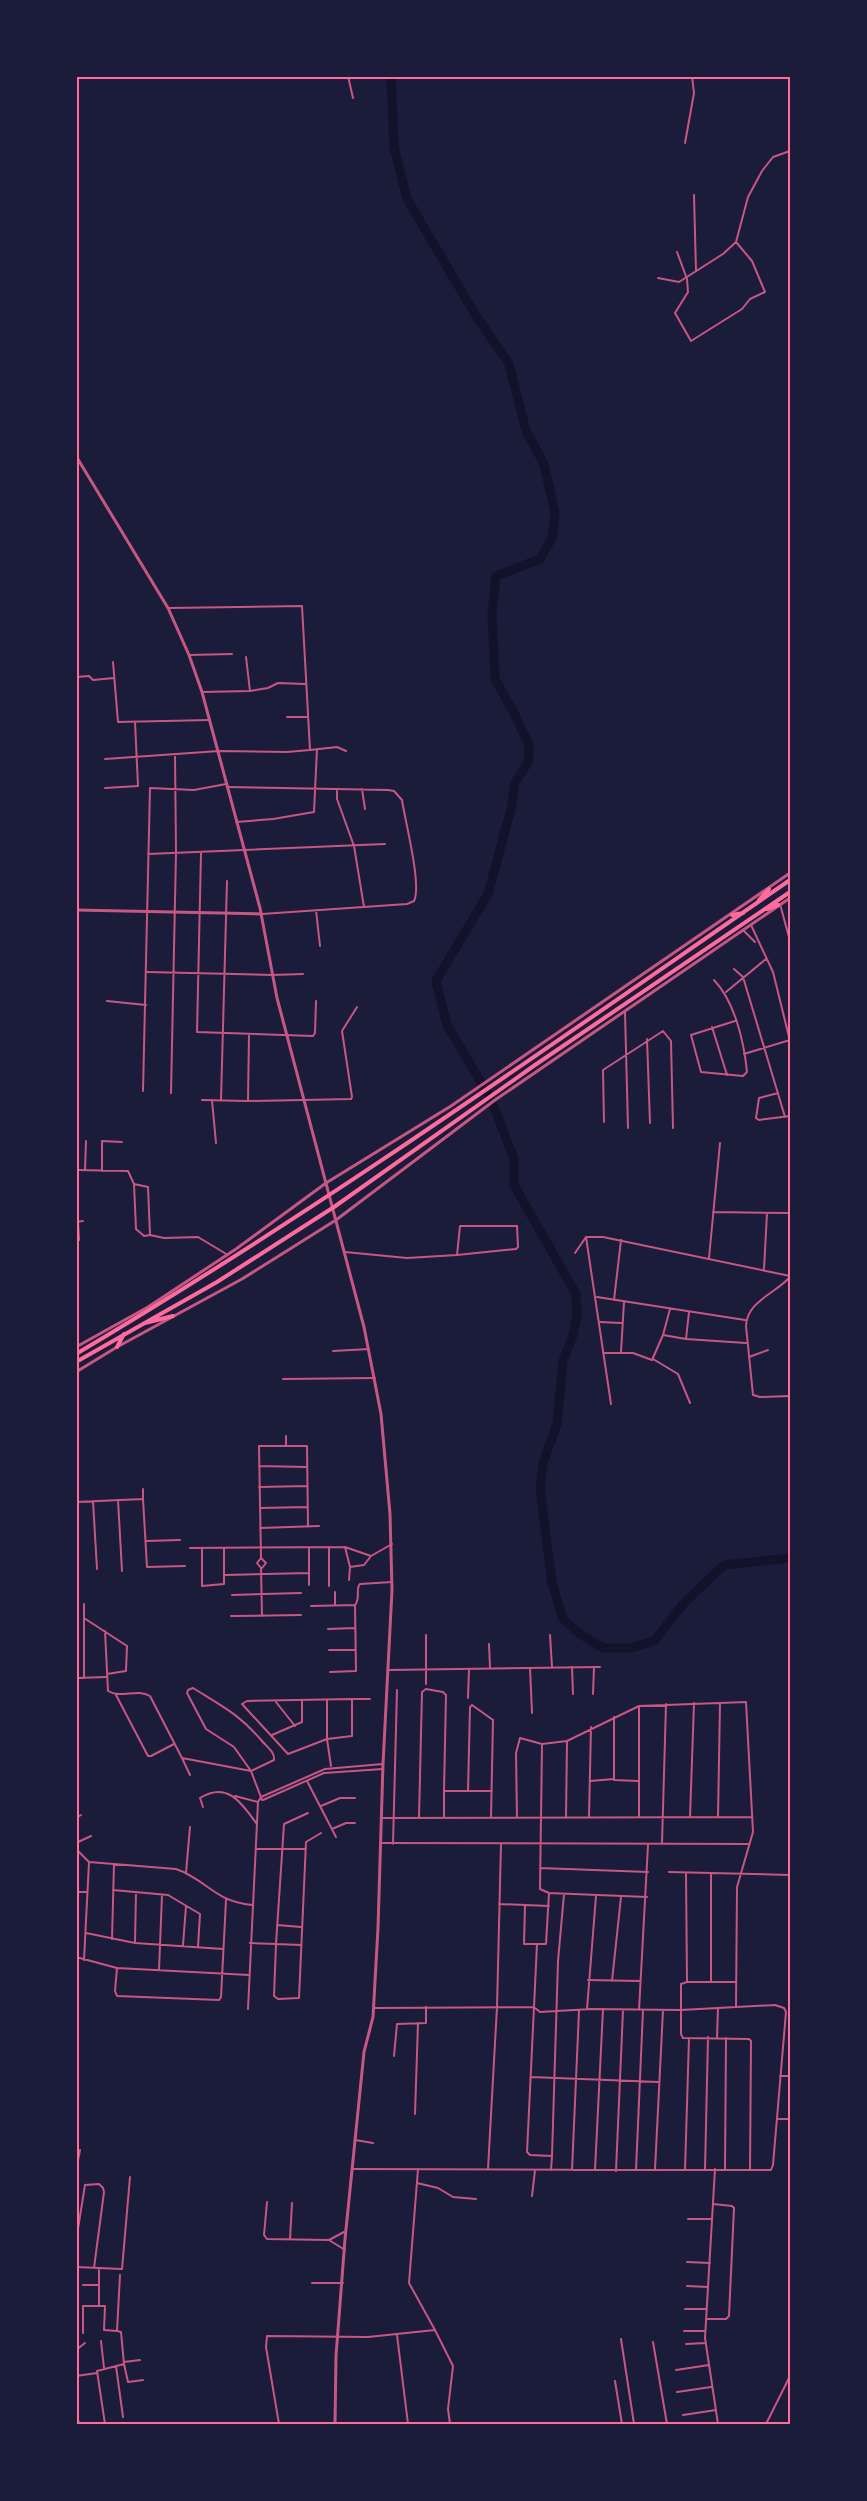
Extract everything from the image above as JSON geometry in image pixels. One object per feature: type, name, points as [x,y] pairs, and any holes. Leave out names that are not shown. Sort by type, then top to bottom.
[{"type":"highway","points":[[76,1354],[325,1200],[530,1059],[550,1041],[790,880]]},
{"type":"highway","points":[[757,903],[769,889]]},
{"type":"highway","points":[[76,1362],[217,1282],[334,1207],[790,891]]},
{"type":"highway","points":[[763,910],[779,905]]},
{"type":"highway","points":[[732,915],[745,912]]},
{"type":"highway","points":[[750,925],[755,917]]},
{"type":"highway","points":[[134,1318],[148,1307]]},
{"type":"highway","points":[[142,1324],[173,1316]]},
{"type":"highway","points":[[98,1336],[113,1332]]},
{"type":"highway","points":[[117,1347],[125,1334]]},
{"type":"street","points":[[348,76],[353,98]]},
{"type":"street","points":[[685,143],[694,93],[692,76]]},
{"type":"street","points":[[658,278],[674,283],[687,279],[736,242],[748,197],[762,171],[773,157],[790,152]]},
{"type":"street","points":[[694,195],[696,271]]},
{"type":"street","points":[[677,252],[687,279],[688,292],[675,313],[691,341],[744,308],[749,300],[765,292],[752,261],[736,242]]},
{"type":"street","points":[[76,456],[168,608],[189,655],[202,692],[262,914],[272,975],[286,1036],[345,1252],[369,1349],[381,1414],[392,1544],[392,1582],[374,2008],[364,2052],[346,2230],[338,2336],[335,2424]]},
{"type":"street","points":[[168,608],[301,605],[310,750]]},
{"type":"street","points":[[189,655],[232,654]]},
{"type":"street","points":[[246,657],[250,691]]},
{"type":"street","points":[[113,662],[117,721],[210,720]]},
{"type":"street","points":[[76,677],[89,676],[93,680],[114,678]]},
{"type":"street","points":[[202,692],[250,691],[268,688],[279,683],[305,684]]},
{"type":"street","points":[[287,717],[307,717]]},
{"type":"street","points":[[105,788],[137,787],[135,722]]},
{"type":"street","points":[[105,759],[219,751],[287,752],[337,747],[346,751]]},
{"type":"street","points":[[236,822],[312,813],[317,749]]},
{"type":"street","points":[[171,1093],[177,788],[175,754]]},
{"type":"street","points":[[76,910],[147,912],[175,914],[262,914],[410,904],[416,897],[413,858],[402,800],[394,790],[226,785],[194,790],[150,788],[147,912],[147,972],[143,1091]]},
{"type":"street","points":[[362,789],[365,809]]},
{"type":"street","points":[[337,790],[354,846],[364,907]]},
{"type":"street","points":[[148,854],[385,844]]},
{"type":"street","points":[[201,853],[196,1031],[222,1034],[315,1035],[316,1001]]},
{"type":"street","points":[[76,1347],[148,1307],[228,1255],[326,1183],[450,1106],[527,1053],[550,1041],[790,873]]},
{"type":"street","points":[[221,1100],[227,881]]},
{"type":"street","points":[[76,1372],[242,1279],[336,1220],[463,1124],[790,898]]},
{"type":"street","points":[[779,905],[790,940]]},
{"type":"street","points":[[316,910],[320,946]]},
{"type":"street","points":[[744,1054],[790,1041],[775,980],[750,925]]},
{"type":"street","points":[[743,930],[757,944]]},
{"type":"street","points":[[726,992],[766,959]]},
{"type":"street","points":[[734,969],[744,977],[785,1117]]},
{"type":"street","points":[[147,972],[224,975],[303,974]]},
{"type":"street","points":[[714,980],[726,992],[735,1021],[744,1054],[746,1075],[703,1072],[700,1069],[691,1035],[735,1021]]},
{"type":"street","points":[[106,1001],[146,1005]]},
{"type":"street","points":[[202,1100],[352,1099],[342,1031],[357,1007]]},
{"type":"street","points":[[625,1012],[628,1128]]},
{"type":"street","points":[[712,1027],[727,1075]]},
{"type":"street","points":[[604,1122],[603,1070],[663,1031],[671,1041],[673,1128]]},
{"type":"street","points":[[248,1101],[249,1034]]},
{"type":"street","points":[[647,1040],[650,1123]]},
{"type":"street","points":[[778,1093],[759,1098],[755,1117],[759,1120],[790,1116]]},
{"type":"street","points":[[212,1100],[216,1143]]},
{"type":"street","points":[[85,1170],[86,1141]]},
{"type":"street","points":[[102,1171],[102,1141],[122,1142]]},
{"type":"street","points":[[709,1258],[720,1143]]},
{"type":"street","points":[[76,1170],[128,1171],[134,1184],[136,1229],[144,1236],[198,1237],[228,1255]]},
{"type":"street","points":[[134,1184],[148,1187],[150,1235]]},
{"type":"street","points":[[713,1212],[790,1213]]},
{"type":"street","points":[[764,1269],[767,1213]]},
{"type":"street","points":[[79,1240],[77,1222],[83,1221]]},
{"type":"street","points":[[345,1252],[407,1257],[457,1255],[516,1249],[518,1247],[518,1226],[460,1226],[457,1255]]},
{"type":"street","points":[[575,1253],[586,1238],[597,1236],[621,1239],[790,1276],[780,1287],[756,1303],[746,1320],[746,1343],[753,1395],[760,1397],[790,1396]]},
{"type":"street","points":[[586,1238],[597,1297],[611,1404]]},
{"type":"street","points":[[614,1300],[621,1239]]},
{"type":"street","points":[[597,1297],[746,1320]]},
{"type":"street","points":[[621,1352],[624,1302]]},
{"type":"street","points":[[653,1359],[670,1309]]},
{"type":"street","points":[[686,1339],[689,1311]]},
{"type":"street","points":[[599,1322],[621,1323]]},
{"type":"street","points":[[663,1335],[746,1343]]},
{"type":"street","points":[[333,1351],[369,1349]]},
{"type":"street","points":[[749,1357],[768,1350]]},
{"type":"street","points":[[603,1353],[621,1352],[653,1359],[678,1374],[690,1403]]},
{"type":"street","points":[[282,1379],[375,1378]]},
{"type":"street","points":[[286,1436],[286,1446]]},
{"type":"street","points":[[261,1568],[266,1563],[261,1558],[260,1549],[259,1446],[307,1446],[308,1527]]},
{"type":"street","points":[[259,1466],[307,1467]]},
{"type":"street","points":[[259,1487],[307,1486]]},
{"type":"street","points":[[143,1489],[147,1568],[185,1566]]},
{"type":"street","points":[[76,1502],[143,1499]]},
{"type":"street","points":[[118,1500],[122,1571]]},
{"type":"street","points":[[93,1501],[97,1569]]},
{"type":"street","points":[[260,1508],[307,1507]]},
{"type":"street","points":[[260,1528],[319,1526]]},
{"type":"street","points":[[146,1541],[180,1540]]},
{"type":"street","points":[[350,1567],[364,1565],[371,1556],[392,1544]]},
{"type":"street","points":[[329,1547],[329,1586]]},
{"type":"street","points":[[190,1548],[345,1547],[371,1556]]},
{"type":"street","points":[[345,1547],[350,1567],[349,1580]]},
{"type":"street","points":[[309,1548],[309,1585]]},
{"type":"street","points":[[201,1549],[202,1586],[224,1584],[224,1549]]},
{"type":"street","points":[[261,1558],[257,1563],[261,1568],[262,1616]]},
{"type":"street","points":[[224,1575],[309,1573]]},
{"type":"street","points":[[330,1672],[356,1671],[355,1605],[360,1584],[392,1582]]},
{"type":"street","points":[[335,1592],[335,1605]]},
{"type":"street","points":[[232,1595],[301,1593]]},
{"type":"street","points":[[84,1604],[84,1678]]},
{"type":"street","points":[[311,1606],[355,1605]]},
{"type":"street","points":[[231,1616],[301,1615]]},
{"type":"street","points":[[76,1678],[106,1676],[126,1671],[127,1646],[84,1618]]},
{"type":"street","points":[[328,1629],[355,1628]]},
{"type":"street","points":[[105,1631],[108,1691],[117,1695],[148,1694],[190,1775]]},
{"type":"street","points":[[426,1635],[426,1684]]},
{"type":"street","points":[[550,1635],[552,1668]]},
{"type":"street","points":[[489,1644],[490,1668]]},
{"type":"street","points":[[329,1650],[355,1650]]},
{"type":"street","points":[[572,1667],[573,1694]]},
{"type":"street","points":[[593,1694],[594,1667]]},
{"type":"street","points":[[389,1670],[600,1667]]},
{"type":"street","points":[[530,1668],[532,1713]]},
{"type":"street","points":[[468,1698],[469,1669]]},
{"type":"street","points":[[182,1758],[251,1771],[274,1760],[272,1752],[242,1718],[193,1688],[187,1693],[203,1725],[231,1744],[251,1771],[262,1799]]},
{"type":"street","points":[[419,1818],[422,1692],[426,1689],[443,1692],[446,1695],[444,1818]]},
{"type":"street","points":[[393,1844],[397,1690]]},
{"type":"street","points":[[117,1695],[148,1756],[174,1744]]},
{"type":"street","points":[[353,1700],[353,1736],[327,1738],[288,1754],[242,1704],[247,1701],[370,1699]]},
{"type":"street","points":[[327,1700],[327,1738],[333,1772]]},
{"type":"street","points":[[275,1701],[295,1726]]},
{"type":"street","points":[[272,1735],[295,1726],[303,1720],[302,1701]]},
{"type":"street","points":[[517,1817],[516,1753],[520,1738],[542,1744],[567,1741],[591,1727],[639,1706],[744,1701],[753,1832],[737,1887],[736,2007]]},
{"type":"street","points":[[718,1817],[720,1702]]},
{"type":"street","points":[[690,1817],[694,1703]]},
{"type":"street","points":[[662,1844],[666,1704]]},
{"type":"street","points":[[468,1791],[470,1707],[474,1706],[492,1718],[493,1722],[491,1818]]},
{"type":"street","points":[[639,1706],[639,1817]]},
{"type":"street","points":[[614,1716],[614,1780]]},
{"type":"street","points":[[589,1817],[591,1727]]},
{"type":"street","points":[[566,1818],[567,1741]]},
{"type":"street","points":[[542,1744],[540,1889],[549,1893],[647,1897]]},
{"type":"street","points":[[258,1802],[332,1767],[383,1767]]},
{"type":"street","points":[[262,1799],[333,1772],[383,1767]]},
{"type":"street","points":[[308,1781],[336,1837]]},
{"type":"street","points":[[590,1781],[639,1781]]},
{"type":"street","points":[[292,1784],[294,1788]]},
{"type":"street","points":[[203,1807],[200,1798],[211,1791],[258,1802]]},
{"type":"street","points":[[444,1791],[492,1791]]},
{"type":"street","points":[[235,1796],[257,1824]]},
{"type":"street","points":[[321,1806],[340,1798],[355,1798]]},
{"type":"street","points":[[248,2009],[258,1802]]},
{"type":"street","points":[[308,1813],[284,1824],[274,1996],[278,1999],[295,2000],[299,1996],[306,1849],[308,1839],[321,1833]]},
{"type":"street","points":[[76,1818],[81,1815]]},
{"type":"street","points":[[381,1818],[752,1817]]},
{"type":"street","points":[[332,1829],[346,1823],[355,1823]]},
{"type":"street","points":[[186,1874],[189,1827]]},
{"type":"street","points":[[76,1843],[91,1836]]},
{"type":"street","points":[[380,1843],[749,1844]]},
{"type":"street","points":[[488,2169],[497,2007],[501,1844]]},
{"type":"street","points":[[636,2170],[640,2082],[640,1982],[647,1897],[648,1844]]},
{"type":"street","points":[[77,1849],[89,1862],[176,1869],[226,1900],[252,1905]]},
{"type":"street","points":[[256,1849],[306,1849]]},
{"type":"street","points":[[84,1960],[89,1862]]},
{"type":"street","points":[[112,1940],[114,1864]]},
{"type":"street","points":[[540,1868],[648,1872]]},
{"type":"street","points":[[669,1872],[790,1875]]},
{"type":"street","points":[[686,1872],[687,1982]]},
{"type":"street","points":[[711,1873],[711,1982]]},
{"type":"street","points":[[113,1890],[169,1896],[201,1916],[198,1947]]},
{"type":"street","points":[[76,1892],[87,1892]]},
{"type":"street","points":[[135,1943],[136,1892]]},
{"type":"street","points":[[525,1905],[523,1943],[547,1943],[549,1893]]},
{"type":"street","points":[[551,2170],[558,1961],[564,1894]]},
{"type":"street","points":[[587,2010],[596,1894]]},
{"type":"street","points":[[159,1970],[162,1895]]},
{"type":"street","points":[[612,1981],[621,1896]]},
{"type":"street","points":[[117,1968],[115,1994],[220,1999],[226,1900]]},
{"type":"street","points":[[499,1904],[549,1906]]},
{"type":"street","points":[[183,1946],[186,1906]]},
{"type":"street","points":[[277,1925],[301,1927]]},
{"type":"street","points":[[86,1933],[135,1943],[223,1949]]},
{"type":"street","points":[[250,1943],[301,1945]]},
{"type":"street","points":[[537,1944],[528,2154],[552,2156]]},
{"type":"street","points":[[76,1957],[117,1968],[249,1975]]},
{"type":"street","points":[[588,1980],[640,1982]]},
{"type":"street","points":[[735,1982],[681,1984],[681,2036],[751,2041],[750,2170]]},
{"type":"street","points":[[352,2169],[772,2170],[786,2009],[775,2005],[681,2010],[603,2009],[557,2012],[540,2012],[534,2007],[374,2008]]},
{"type":"street","points":[[394,2056],[397,2024],[426,2022],[426,2007]]},
{"type":"street","points":[[717,2038],[718,2008]]},
{"type":"street","points":[[595,2170],[603,2009]]},
{"type":"street","points":[[572,2170],[579,2010]]},
{"type":"street","points":[[616,2171],[623,2010]]},
{"type":"street","points":[[655,2170],[663,2010]]},
{"type":"street","points":[[415,2114],[418,2023]]},
{"type":"street","points":[[705,2169],[708,2037]]},
{"type":"street","points":[[685,2170],[689,2038]]},
{"type":"street","points":[[725,2169],[726,2038]]},
{"type":"street","points":[[780,2076],[790,2076]]},
{"type":"street","points":[[531,2077],[658,2082]]},
{"type":"street","points":[[777,2119],[790,2119]]},
{"type":"street","points":[[355,2140],[372,2143]]},
{"type":"street","points":[[76,2170],[80,2150]]},
{"type":"street","points":[[418,2169],[409,2281],[453,2366],[448,2409],[450,2424]]},
{"type":"street","points":[[532,2196],[535,2169]]},
{"type":"street","points":[[715,2169],[705,2343],[718,2424]]},
{"type":"street","points":[[76,2267],[122,2268],[130,2177]]},
{"type":"street","points":[[417,2183],[438,2188],[453,2197],[476,2199]]},
{"type":"street","points":[[76,2241],[85,2185],[99,2184],[104,2192],[94,2268]]},
{"type":"street","points":[[267,2202],[266,2238],[329,2240],[346,2230]]},
{"type":"street","points":[[290,2239],[292,2203]]},
{"type":"street","points":[[706,2319],[726,2319],[729,2316],[734,2208],[713,2204]]},
{"type":"street","points":[[688,2219],[712,2219]]},
{"type":"street","points":[[329,2240],[345,2250]]},
{"type":"street","points":[[687,2262],[710,2263]]},
{"type":"street","points":[[99,2269],[99,2306]]},
{"type":"street","points":[[117,2331],[120,2275]]},
{"type":"street","points":[[312,2283],[343,2283]]},
{"type":"street","points":[[82,2285],[99,2285]]},
{"type":"street","points":[[687,2286],[708,2287]]},
{"type":"street","points":[[83,2333],[83,2306],[105,2306],[104,2330],[122,2332],[128,2382],[143,2380]]},
{"type":"street","points":[[685,2309],[707,2309]]},
{"type":"street","points":[[279,2424],[266,2337],[397,2335],[435,2330]]},
{"type":"street","points":[[684,2331],[705,2331]]},
{"type":"street","points":[[397,2335],[397,2354],[408,2424]]},
{"type":"street","points":[[621,2339],[634,2424]]},
{"type":"street","points":[[101,2341],[104,2368]]},
{"type":"street","points":[[653,2342],[667,2424]]},
{"type":"street","points":[[76,2350],[85,2343]]},
{"type":"street","points":[[686,2344],[705,2343]]},
{"type":"street","points":[[105,2424],[98,2369],[116,2367],[140,2360]]},
{"type":"street","points":[[676,2370],[709,2365]]},
{"type":"street","points":[[116,2367],[123,2417]]},
{"type":"street","points":[[76,2376],[97,2373]]},
{"type":"street","points":[[766,2424],[790,2376]]},
{"type":"street","points":[[615,2381],[622,2424]]},
{"type":"street","points":[[677,2392],[711,2387]]},
{"type":"street","points":[[76,2410],[79,2424]]},
{"type":"street","points":[[684,2415],[716,2410]]},
{"type":"waterway","points":[[391,76],[394,147],[407,199],[475,314],[509,364],[526,431],[544,464],[555,513],[552,538],[540,559],[496,576],[492,614],[495,679],[529,745],[528,762],[515,783],[511,809],[488,894],[436,981],[447,1025],[491,1099],[514,1159],[514,1185],[576,1294],[577,1315],[573,1335],[563,1361],[557,1424],[543,1463],[540,1488],[552,1583],[563,1619],[580,1634],[603,1648],[632,1648],[655,1640],[684,1603],[724,1565],[790,1558]]}]
